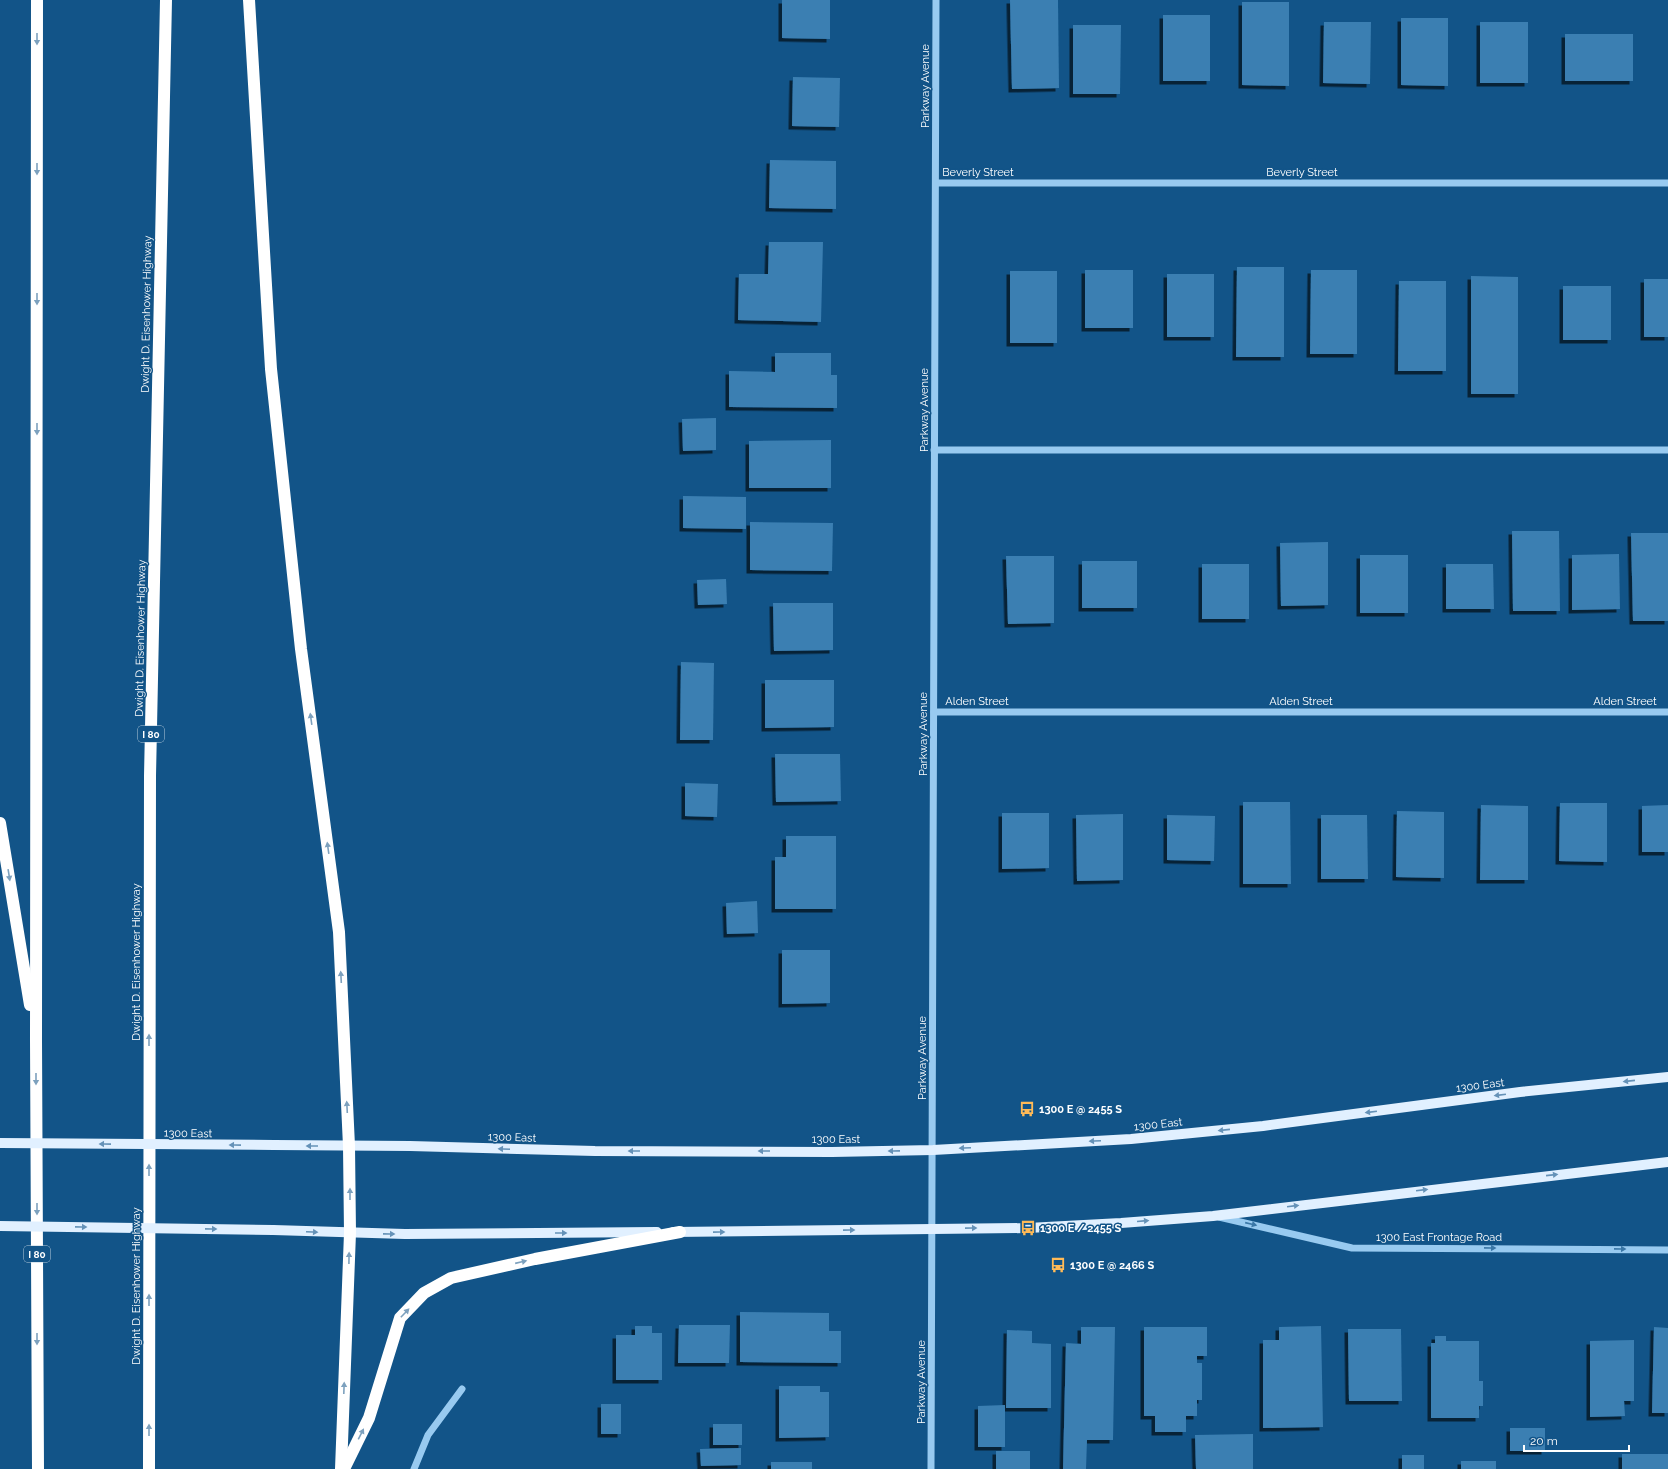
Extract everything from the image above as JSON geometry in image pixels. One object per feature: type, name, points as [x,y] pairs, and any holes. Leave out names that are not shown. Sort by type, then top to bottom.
[{"type":"highway","name":"I 80","points":[[37,0],[36,1040],[38,1469]]},
{"type":"highway","name":"Dwight D. Eisenhower Highway","points":[[149,1469],[150,776],[166,0]]},
{"type":"highway","points":[[249,0],[271,369],[301,649],[339,932],[349,1146],[350,1234],[342,1469]]},
{"type":"highway","points":[[0,823],[36,1040]]},
{"type":"highway","points":[[342,1469],[369,1418],[400,1318],[424,1293],[451,1278],[535,1259],[680,1232]]},
{"type":"main road","name":"1300 East","points":[[0,1143],[349,1146],[595,1151],[832,1152],[933,1150],[1131,1139],[1248,1127],[1520,1092],[1668,1077]]},
{"type":"main road","points":[[0,1226],[273,1230],[350,1234],[680,1232],[1044,1227],[1213,1216],[1668,1162]]},
{"type":"street","name":"Parkway Avenue","points":[[931,1469],[936,0]]},
{"type":"street","name":"Beverly Street","points":[[936,183],[1668,183]]},
{"type":"street","points":[[934,450],[1668,450]]},
{"type":"street","name":"Alden Street","points":[[934,712],[1668,712]]},
{"type":"street","name":"1300 East Frontage Road","points":[[1213,1216],[1352,1248],[1668,1250]]},
{"type":"street","points":[[414,1469],[428,1435],[462,1389]]},
{"type":"building","points":[[782,0],[830,0],[830,39],[782,38]]},
{"type":"building","points":[[1010,0],[1058,0],[1059,88],[1012,89]]},
{"type":"building","points":[[1242,2],[1289,2],[1289,86],[1242,85]]},
{"type":"building","points":[[1163,15],[1210,15],[1210,81],[1163,81]]},
{"type":"building","points":[[1401,18],[1448,18],[1448,86],[1401,85]]},
{"type":"building","points":[[1324,22],[1371,22],[1370,84],[1323,83]]},
{"type":"building","points":[[1480,22],[1528,22],[1528,83],[1480,83]]},
{"type":"building","points":[[1073,25],[1121,25],[1120,94],[1073,94]]},
{"type":"building","points":[[1565,34],[1633,34],[1633,81],[1565,81]]},
{"type":"building","points":[[793,77],[840,78],[839,127],[792,126]]},
{"type":"building","points":[[770,160],[836,161],[836,209],[769,208]]},
{"type":"building","points":[[769,242],[823,242],[821,322],[738,320],[739,274],[768,274]]},
{"type":"building","points":[[1237,267],[1284,267],[1284,357],[1236,357]]},
{"type":"building","points":[[1085,270],[1133,270],[1133,328],[1085,328]]},
{"type":"building","points":[[1311,270],[1357,270],[1357,354],[1310,354]]},
{"type":"building","points":[[1010,271],[1057,271],[1057,343],[1010,343]]},
{"type":"building","points":[[1167,274],[1214,274],[1214,337],[1167,337]]},
{"type":"building","points":[[1471,276],[1518,277],[1518,394],[1471,394]]},
{"type":"building","points":[[1644,279],[1668,279],[1668,337],[1644,337]]},
{"type":"building","points":[[1399,281],[1446,281],[1446,371],[1398,371]]},
{"type":"building","points":[[1563,286],[1611,286],[1611,340],[1563,340]]},
{"type":"building","points":[[775,353],[831,353],[831,375],[837,375],[837,408],[729,407],[729,371],[775,372]]},
{"type":"building","points":[[716,418],[716,450],[683,451],[682,419]]},
{"type":"building","points":[[831,440],[831,488],[749,488],[749,441]]},
{"type":"building","points":[[683,496],[746,497],[746,529],[683,528]]},
{"type":"building","points":[[750,522],[833,523],[832,571],[750,570]]},
{"type":"building","points":[[1512,531],[1559,531],[1560,611],[1513,611]]},
{"type":"building","points":[[1631,533],[1668,533],[1668,621],[1633,621]]},
{"type":"building","points":[[1328,542],[1328,605],[1281,606],[1280,543]]},
{"type":"building","points":[[1619,554],[1620,609],[1572,610],[1572,555]]},
{"type":"building","points":[[1360,555],[1408,555],[1408,613],[1360,613]]},
{"type":"building","points":[[1006,556],[1054,556],[1054,623],[1008,624]]},
{"type":"building","points":[[1082,561],[1137,561],[1137,608],[1082,608]]},
{"type":"building","points":[[1202,564],[1249,564],[1249,619],[1202,619]]},
{"type":"building","points":[[1446,564],[1493,564],[1494,609],[1446,609]]},
{"type":"building","points":[[726,579],[727,604],[698,605],[697,580]]},
{"type":"building","points":[[773,603],[833,603],[833,650],[774,651]]},
{"type":"building","points":[[681,662],[714,663],[713,740],[680,740]]},
{"type":"building","points":[[765,680],[834,680],[834,727],[765,728]]},
{"type":"building","points":[[775,754],[840,754],[841,801],[776,802]]},
{"type":"building","points":[[685,783],[718,784],[717,817],[685,816]]},
{"type":"building","points":[[1243,802],[1290,802],[1291,884],[1243,884]]},
{"type":"building","points":[[1560,803],[1607,803],[1607,862],[1559,861]]},
{"type":"building","points":[[1481,805],[1528,806],[1528,880],[1480,880]]},
{"type":"building","points":[[1668,805],[1668,852],[1642,852],[1642,806]]},
{"type":"building","points":[[1397,811],[1444,812],[1444,878],[1396,877]]},
{"type":"building","points":[[1002,813],[1049,813],[1049,868],[1002,869]]},
{"type":"building","points":[[1123,814],[1123,880],[1077,881],[1076,815]]},
{"type":"building","points":[[1167,815],[1215,816],[1214,861],[1167,860]]},
{"type":"building","points":[[1321,815],[1367,815],[1368,879],[1321,879]]},
{"type":"building","points":[[786,836],[836,836],[836,909],[775,909],[775,857],[786,857]]},
{"type":"building","points":[[757,901],[758,933],[727,934],[726,903]]},
{"type":"building","points":[[782,950],[830,950],[830,1003],[782,1004]]},
{"type":"building","points":[[740,1312],[829,1313],[829,1331],[841,1331],[841,1363],[740,1362]]},
{"type":"building","points":[[679,1325],[730,1325],[729,1363],[678,1363]]},
{"type":"building","points":[[635,1326],[652,1326],[652,1333],[662,1333],[662,1380],[616,1380],[616,1335],[635,1335]]},
{"type":"building","points":[[1321,1326],[1323,1427],[1263,1428],[1263,1340],[1279,1340],[1279,1327]]},
{"type":"building","points":[[1081,1327],[1115,1327],[1113,1440],[1087,1440],[1086,1469],[1063,1469],[1066,1343],[1081,1344]]},
{"type":"building","points":[[1144,1327],[1207,1327],[1207,1356],[1197,1356],[1197,1363],[1202,1363],[1202,1400],[1197,1400],[1197,1416],[1186,1416],[1186,1432],[1155,1432],[1155,1416],[1144,1416]]},
{"type":"building","points":[[1654,1327],[1668,1328],[1668,1413],[1652,1413]]},
{"type":"building","points":[[1348,1329],[1401,1329],[1402,1401],[1349,1401]]},
{"type":"building","points":[[1007,1330],[1032,1331],[1032,1343],[1051,1344],[1051,1408],[1006,1408]]},
{"type":"building","points":[[1435,1336],[1446,1336],[1446,1341],[1479,1341],[1479,1381],[1483,1381],[1483,1406],[1479,1406],[1479,1418],[1431,1418],[1431,1343],[1435,1343]]},
{"type":"building","points":[[1634,1340],[1634,1401],[1624,1401],[1625,1416],[1590,1417],[1590,1341]]},
{"type":"building","points":[[779,1386],[820,1386],[820,1392],[829,1392],[829,1437],[779,1438]]},
{"type":"building","points":[[601,1404],[621,1404],[621,1434],[601,1434]]},
{"type":"building","points":[[1005,1405],[1005,1447],[978,1447],[978,1406]]},
{"type":"building","points":[[713,1424],[742,1424],[742,1445],[713,1445]]},
{"type":"building","points":[[1510,1428],[1545,1428],[1545,1451],[1510,1451]]},
{"type":"building","points":[[1253,1434],[1253,1469],[1196,1469],[1195,1435]]},
{"type":"building","points":[[741,1448],[741,1465],[701,1466],[700,1449]]},
{"type":"building","points":[[996,1451],[1030,1451],[1030,1469],[996,1469]]},
{"type":"building","points":[[1622,1454],[1668,1454],[1668,1469],[1622,1469]]},
{"type":"building","points":[[1402,1455],[1424,1455],[1424,1469],[1402,1469]]},
{"type":"building","points":[[1461,1461],[1496,1461],[1496,1469],[1461,1469]]},
{"type":"building","points":[[771,1462],[812,1462],[812,1469],[771,1469]]},
{"type":"place","name":"1300 E @ 2455 S","points":[[1027,1109]]},
{"type":"place","name":"1300 E / 2455 S","points":[[1028,1228]]},
{"type":"place","name":"1300 E @ 2466 S","points":[[1058,1265]]}]
